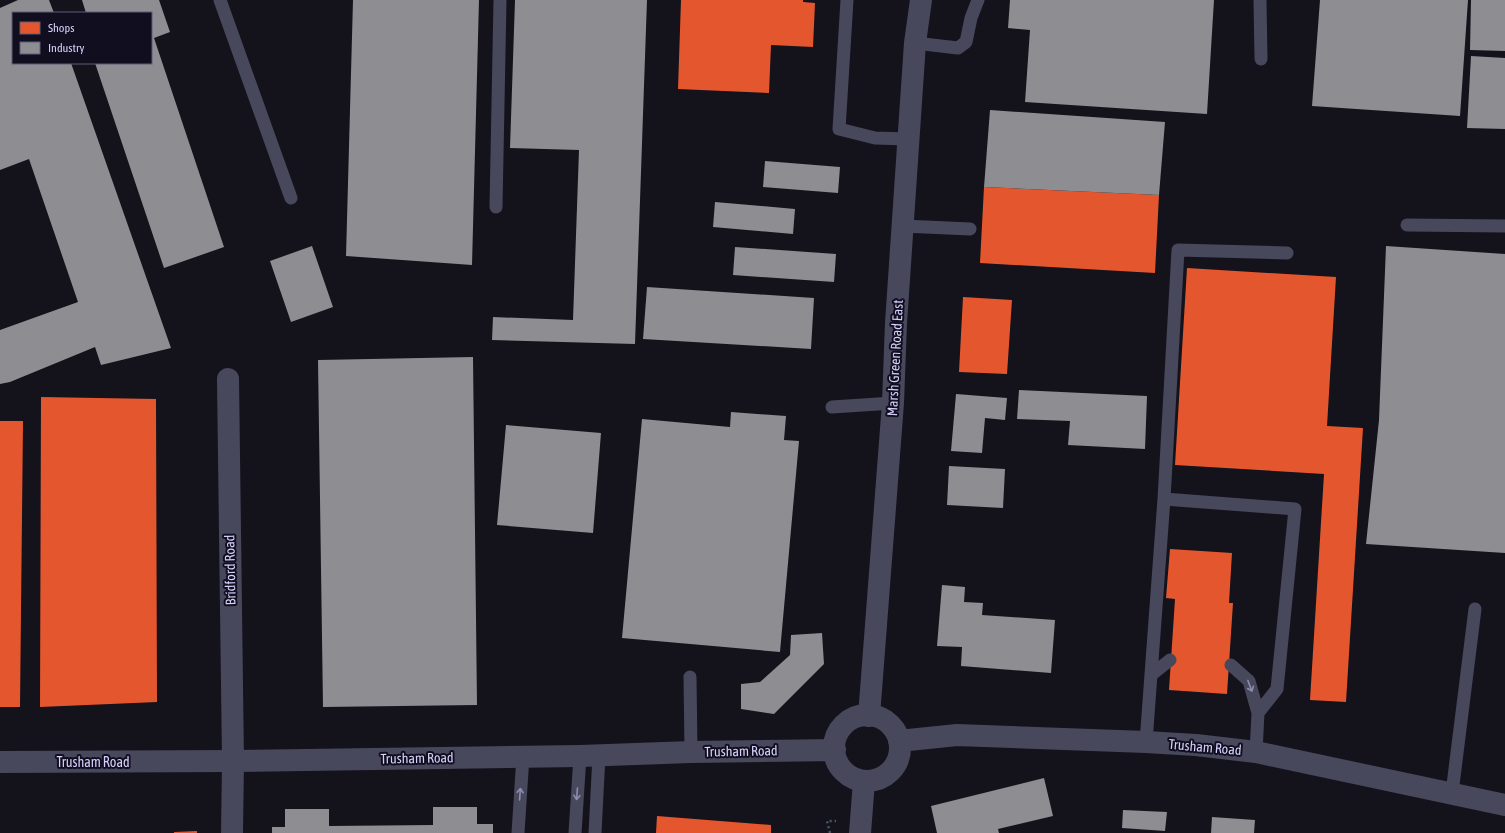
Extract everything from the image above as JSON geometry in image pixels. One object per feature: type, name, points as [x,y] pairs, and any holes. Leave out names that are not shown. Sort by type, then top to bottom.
[{"type":"street","name":"Marsh Green Road East","points":[[869,716],[893,403],[908,139],[915,43],[921,0]]},
{"type":"street","name":"Bridford Road","points":[[228,379],[233,761],[232,833]]},
{"type":"street","points":[[864,715],[869,716],[875,716],[886,721],[894,729],[899,741],[900,751],[897,762],[891,771],[882,778],[864,781],[849,776],[841,768],[836,757],[835,750],[837,735],[844,725],[853,718],[864,715]]},
{"type":"street","name":"Trusham Road","points":[[899,741],[957,735],[1146,742],[1256,752],[1505,805]]},
{"type":"street","name":"Trusham Road","points":[[0,762],[233,761],[835,750]]},
{"type":"street","points":[[860,833],[864,781]]},
{"type":"lane","points":[[220,0],[291,198]]},
{"type":"lane","points":[[496,207],[500,0]]},
{"type":"lane","points":[[847,0],[839,129],[875,138],[908,139]]},
{"type":"lane","points":[[915,43],[958,48],[966,42],[971,18],[978,0]]},
{"type":"lane","points":[[1260,0],[1261,59]]},
{"type":"lane","points":[[1407,225],[1505,226]]},
{"type":"lane","points":[[903,226],[970,229]]},
{"type":"lane","points":[[1146,742],[1164,499],[1178,250],[1287,252]]},
{"type":"lane","points":[[832,407],[893,403]]},
{"type":"lane","points":[[1164,499],[1295,509],[1278,689],[1258,713]]},
{"type":"lane","points":[[1452,793],[1475,610]]},
{"type":"lane","points":[[1151,675],[1170,660]]},
{"type":"lane","points":[[1231,665],[1249,681],[1258,713],[1256,752]]},
{"type":"lane","points":[[690,678],[691,752]]},
{"type":"lane","points":[[575,833],[589,755]]},
{"type":"lane","points":[[589,755],[595,833]]},
{"type":"lane","points":[[518,833],[524,756]]},
{"type":"building: Shops","points":[[681,0],[803,0],[803,2],[815,3],[813,47],[771,45],[769,93],[678,89]]},
{"type":"building: Shops","points":[[984,187],[1159,195],[1155,273],[980,263]]},
{"type":"building: Shops","points":[[1187,268],[1336,277],[1327,426],[1363,428],[1346,702],[1310,700],[1324,474],[1175,465]]},
{"type":"building: Shops","points":[[963,297],[1012,300],[1007,374],[959,372]]},
{"type":"building: Shops","points":[[41,397],[156,399],[157,702],[40,707]]},
{"type":"building: Shops","points":[[0,421],[23,421],[20,707],[0,707]]},
{"type":"building: Shops","points":[[1170,549],[1232,553],[1229,603],[1233,603],[1227,694],[1169,690],[1175,599],[1166,598]]},
{"type":"building: Shops","points":[[657,816],[771,825],[771,833],[656,833]]},
{"type":"building: Shops","points":[[197,831],[197,833],[174,833],[174,832]]},
{"type":"building: Industry","points":[[18,0],[49,0],[54,12],[12,12],[12,64],[71,64],[171,348],[101,365],[95,347],[10,382],[0,384],[0,330],[78,302],[29,159],[0,170],[0,8]]},
{"type":"building: Industry","points":[[82,0],[159,0],[170,32],[154,38],[224,247],[164,268],[95,64],[152,64],[152,12],[86,12]]},
{"type":"building: Industry","points":[[353,0],[479,0],[472,265],[346,256]]},
{"type":"building: Industry","points":[[515,0],[647,0],[635,344],[492,340],[493,317],[573,320],[579,150],[510,148]]},
{"type":"building: Industry","points":[[1010,0],[1214,0],[1207,114],[1025,102],[1030,30],[1008,28]]},
{"type":"building: Industry","points":[[1320,0],[1468,0],[1460,116],[1312,106]]},
{"type":"building: Industry","points":[[1471,0],[1505,0],[1505,51],[1470,50]]},
{"type":"building: Industry","points":[[1471,56],[1505,58],[1505,129],[1467,128]]},
{"type":"building: Industry","points":[[990,110],[1165,122],[1159,195],[984,187]]},
{"type":"building: Industry","points":[[765,161],[840,167],[838,193],[763,187]]},
{"type":"building: Industry","points":[[715,202],[795,209],[793,234],[713,227]]},
{"type":"building: Industry","points":[[312,246],[333,307],[291,322],[270,261]]},
{"type":"building: Industry","points":[[1386,246],[1505,254],[1505,553],[1366,544],[1379,420]]},
{"type":"building: Industry","points":[[735,247],[836,254],[834,282],[733,275]]},
{"type":"building: Industry","points":[[647,287],[814,298],[811,349],[643,339]]},
{"type":"building: Industry","points":[[473,357],[477,705],[323,707],[318,360]]},
{"type":"building: Industry","points":[[1019,390],[1147,396],[1145,449],[1068,445],[1070,421],[1017,419]]},
{"type":"building: Industry","points":[[956,394],[1007,398],[1005,420],[985,418],[982,453],[951,451]]},
{"type":"building: Industry","points":[[731,412],[786,416],[784,440],[799,441],[780,652],[622,638],[642,419],[730,427]]},
{"type":"building: Industry","points":[[506,425],[601,433],[593,533],[497,525]]},
{"type":"building: Industry","points":[[949,466],[1005,469],[1003,508],[947,505]]},
{"type":"building: Industry","points":[[942,585],[965,587],[964,602],[983,603],[982,615],[1055,620],[1051,673],[961,666],[962,647],[937,646]]},
{"type":"building: Industry","points":[[822,633],[824,664],[774,714],[741,709],[741,684],[760,682],[790,655],[791,635]]},
{"type":"building: Industry","points":[[1044,778],[1053,816],[998,829],[999,833],[937,833],[931,806]]},
{"type":"building: Industry","points":[[433,807],[477,807],[477,824],[493,824],[493,833],[272,833],[272,827],[285,827],[285,809],[329,809],[329,826],[433,825]]},
{"type":"building: Industry","points":[[1123,810],[1167,812],[1165,831],[1122,828]]},
{"type":"building: Industry","points":[[1212,817],[1255,820],[1254,833],[1211,833]]}]
